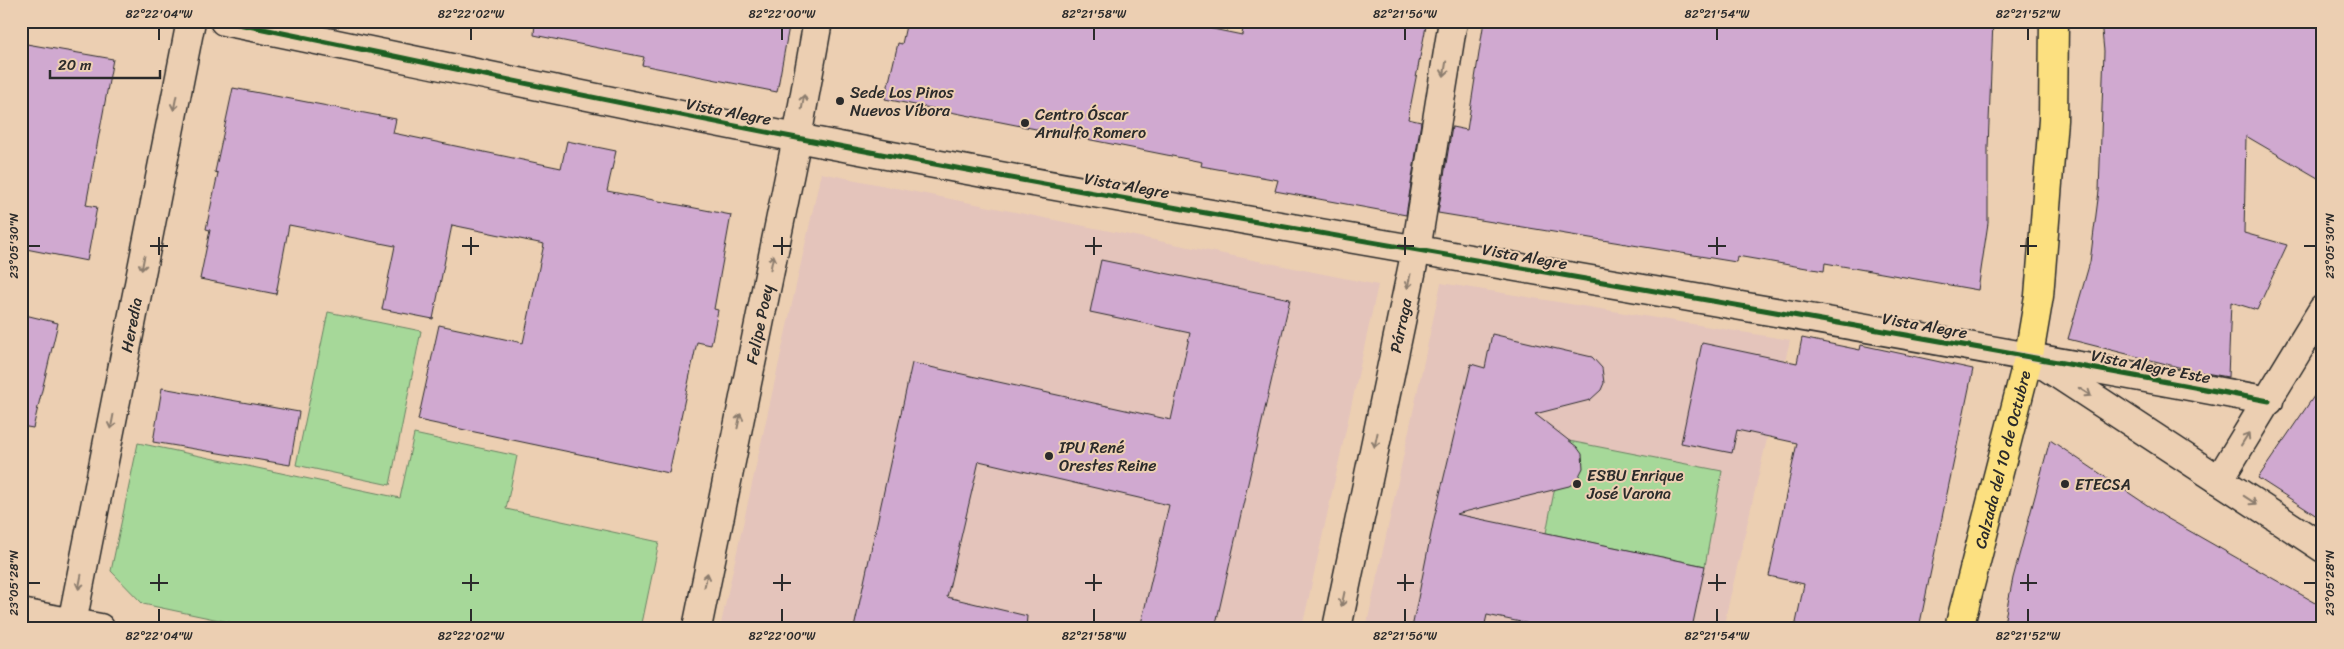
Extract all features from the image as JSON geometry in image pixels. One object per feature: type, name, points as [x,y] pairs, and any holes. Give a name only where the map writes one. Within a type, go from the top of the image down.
[{"type":"main road","name":"Calzada del 10 de Octubre","points":[[1959,628],[2029,356],[2039,296],[2053,120],[2054,21]]},
{"type":"street","name":"Heredia","points":[[72,625],[191,21]]},
{"type":"street","name":"Vista Alegre","points":[[224,21],[797,138],[1416,250],[2029,356]]},
{"type":"street","name":"Felipe Poey","points":[[696,628],[797,138],[818,21]]},
{"type":"street","name":"Párraga","points":[[1337,628],[1416,250],[1453,21]]},
{"type":"street","points":[[2219,480],[2323,309]]},
{"type":"street","points":[[2029,356],[2323,548]]},
{"type":"street","name":"Vista Alegre Este","points":[[2029,356],[2268,401]]},
{"type":"street","points":[[21,612],[72,625],[100,628]]},
{"type":"shaded area","name":"IPU René Orestes Reine","points":[[821,173],[1378,285],[1302,628],[720,628]]},
{"type":"shaded area","name":"ESBU Enrique José Varona","points":[[1441,283],[1790,340],[1723,628],[1366,628]]},
{"type":"green space","points":[[328,312],[421,331],[390,485],[296,465]]},
{"type":"green space","points":[[414,434],[517,456],[506,509],[659,542],[641,628],[257,628],[143,604],[111,571],[138,443],[400,498]]},
{"type":"green space","points":[[1564,440],[1722,471],[1705,566],[1546,533]]},
{"type":"building","points":[[535,21],[790,21],[777,92],[642,65],[644,57],[534,35]]},
{"type":"building","points":[[907,21],[1138,21],[1165,27],[1166,21],[1174,21],[1242,35],[1244,21],[1427,21],[1408,119],[1421,122],[1406,215],[1275,191],[1278,180],[1201,166],[1202,162],[885,99],[898,43],[902,44]]},
{"type":"building","points":[[1484,21],[1993,21],[1988,147],[1988,223],[1978,290],[1825,263],[1824,271],[1737,256],[1736,262],[1438,213],[1452,127],[1467,130]]},
{"type":"building","points":[[2101,21],[2323,21],[2323,181],[2246,136],[2244,233],[2287,245],[2257,310],[2231,302],[2228,377],[2194,371],[2068,339],[2090,262],[2099,191],[2104,51]]},
{"type":"building","points":[[21,43],[113,59],[86,205],[97,207],[87,261],[21,248]]},
{"type":"building","points":[[233,88],[396,119],[393,133],[561,168],[567,141],[616,151],[607,191],[731,215],[714,309],[718,310],[711,345],[697,342],[669,473],[418,420],[439,325],[523,343],[544,244],[452,225],[433,319],[382,309],[395,246],[289,225],[276,294],[200,279],[210,230],[206,229],[218,173],[215,172]]},
{"type":"building","points":[[1101,260],[1290,299],[1215,628],[1140,628],[1169,505],[979,461],[947,597],[1027,616],[1026,628],[854,628],[912,363],[1171,420],[1190,333],[1090,312]]},
{"type":"building","points":[[21,314],[58,323],[33,428],[21,426]]},
{"type":"building","points":[[1492,334],[1592,357],[1602,368],[1604,383],[1601,390],[1590,400],[1535,414],[1577,447],[1582,454],[1583,468],[1576,482],[1569,486],[1456,514],[1705,566],[1692,628],[1549,628],[1487,615],[1484,628],[1412,628],[1434,519],[1471,364],[1485,368]]},
{"type":"building","points":[[1802,338],[1860,350],[1861,345],[1973,369],[1919,628],[1795,628],[1804,584],[1769,576],[1797,443],[1737,430],[1732,453],[1681,443],[1702,343],[1797,363]]},
{"type":"building","points":[[2323,383],[2323,520],[2258,478]]},
{"type":"building","points":[[162,388],[299,412],[290,465],[153,442]]},
{"type":"building","points":[[2050,440],[2165,517],[2323,607],[2323,628],[2003,628],[2013,578]]},
{"type":"cycle path","points":[[224,21],[797,138],[1164,206],[1901,334],[2269,401]]},
{"type":"place","name":"Sede Los Pinos Nuevos Víbora","points":[[840,101]]},
{"type":"place","name":"Centro Óscar Arnulfo Romero","points":[[1025,123]]},
{"type":"place","name":"IPU René Orestes Reine","points":[[1049,456]]},
{"type":"place","name":"ESBU Enrique José Varona","points":[[1577,484]]},
{"type":"place","name":"ETECSA","points":[[2065,484]]}]
